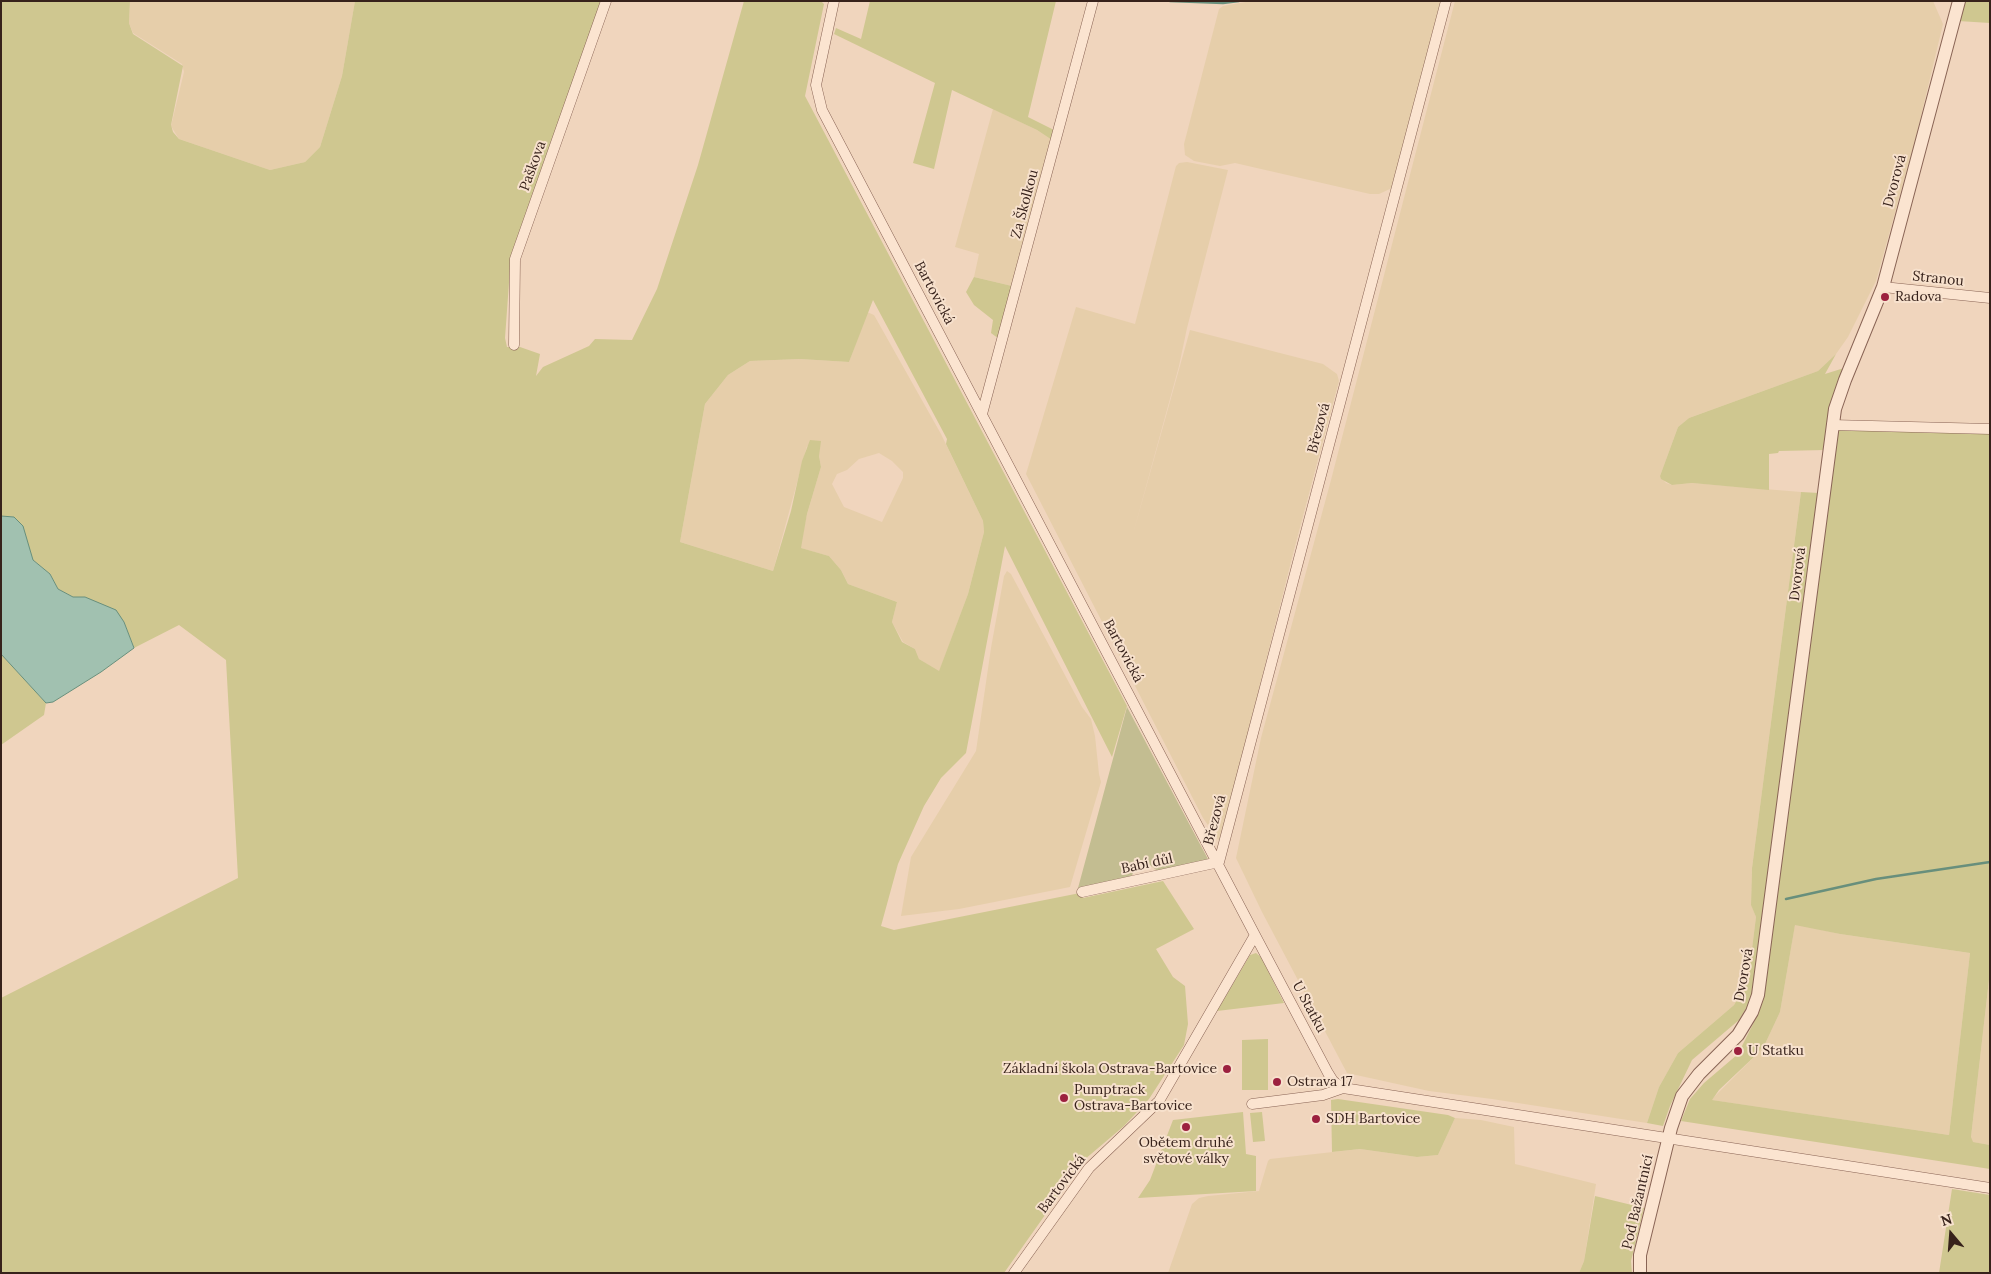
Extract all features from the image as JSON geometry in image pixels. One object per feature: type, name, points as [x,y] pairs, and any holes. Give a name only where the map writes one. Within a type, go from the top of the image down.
[{"type":"street","name":"Paškova","points":[[514,345],[514,259],[606,1]]},
{"type":"street","name":"Za Školkou","points":[[982,414],[1093,1]]},
{"type":"street","name":"Březová","points":[[1218,862],[1446,1]]},
{"type":"street","name":"Dvorová","points":[[1668,1139],[1682,1096],[1700,1074],[1738,1035],[1748,1019],[1758,995],[1832,425],[1840,394],[1883,287],[1959,1]]},
{"type":"street","name":"Bartovická","points":[[831,3],[816,85],[822,110],[1255,935],[1159,1101],[1090,1168],[1014,1273]]},
{"type":"street","name":"Stranou","points":[[1883,287],[1990,298]]},
{"type":"street","points":[[1832,425],[1990,429]]},
{"type":"street","name":"Babí důl","points":[[1082,892],[1218,862]]},
{"type":"street","name":"U Statku","points":[[1255,935],[1328,1073],[1333,1081],[1343,1088]]},
{"type":"street","points":[[1252,1104],[1323,1095],[1343,1088],[1990,1188]]},
{"type":"street","name":"Pod Bažantnicí","points":[[1640,1273],[1640,1255],[1668,1139]]},
{"type":"shaded area","points":[[1,1],[130,1],[129,23],[133,34],[183,66],[171,125],[173,132],[179,139],[270,170],[305,162],[320,147],[342,76],[355,1],[601,1],[511,255],[505,338],[507,347],[520,347],[540,354],[536,376],[543,367],[589,346],[595,339],[632,340],[657,289],[698,165],[744,1],[821,1],[824,4],[805,96],[1127,706],[1112,757],[1005,546],[966,753],[941,778],[924,806],[898,864],[881,926],[894,930],[1080,893],[1083,898],[1163,881],[1194,929],[1156,949],[1173,977],[1185,986],[1188,1024],[1184,1045],[1149,1099],[1124,1126],[1084,1160],[1004,1273],[1,1273],[1,998],[238,878],[226,660],[179,625],[134,648],[124,622],[85,597],[73,597],[58,589],[50,574],[33,560],[14,517],[1,516]],"holes":[[[873,300],[947,439],[946,444],[983,521],[984,532],[968,594],[939,671],[919,659],[915,649],[902,642],[892,622],[897,602],[848,584],[841,570],[829,556],[801,548],[807,514],[821,467],[819,456],[821,441],[810,440],[802,461],[791,511],[773,571],[680,542],[705,404],[728,375],[750,361],[800,359],[849,362]]]},
{"type":"shaded area","points":[[130,1],[355,1],[342,76],[320,147],[305,162],[270,170],[179,139],[171,126],[184,72],[182,64],[133,33],[129,23]]},
{"type":"shaded area","points":[[870,1],[1056,1],[1028,117],[1054,130],[1052,140],[1037,130],[952,90],[934,169],[913,163],[935,83],[834,34],[836,28],[861,39]]},
{"type":"shaded area","points":[[1251,1],[1441,1],[1392,188],[1379,194],[1370,194],[1235,163],[1220,166],[1194,161],[1185,155],[1184,144],[1219,9],[1223,6]]},
{"type":"shaded area","points":[[1455,1],[1933,1],[1943,24],[1915,141],[1876,281],[1848,337],[1836,354],[1818,371],[1689,418],[1678,427],[1660,476],[1666,483],[1672,485],[1692,483],[1801,492],[1752,868],[1751,904],[1756,917],[1748,981],[1734,1005],[1678,1053],[1659,1087],[1647,1123],[1429,1091],[1347,1073],[1262,912],[1236,858],[1261,738],[1331,480]]},
{"type":"shaded area","points":[[1963,1],[1990,1],[1990,23],[1958,21]]},
{"type":"shaded area","points":[[993,109],[1037,130],[1052,140],[1012,286],[974,277],[979,254],[955,247]]},
{"type":"shaded area","points":[[1187,162],[1228,170],[1179,366],[1133,534],[1190,330],[1323,364],[1337,374],[1339,381],[1223,832],[1219,841],[1203,818],[1026,474],[1076,307],[1135,324],[1176,166],[1179,163]]},
{"type":"shaded area","points":[[974,277],[1012,286],[999,339],[991,333],[993,320],[974,305],[966,292]]},
{"type":"shaded area","points":[[867,312],[874,315],[941,434],[983,521],[984,532],[968,594],[939,672],[919,659],[915,649],[903,642],[892,622],[897,602],[848,584],[841,570],[829,556],[800,548],[807,514],[821,467],[819,456],[807,446],[773,571],[680,542],[705,404],[728,375],[750,361],[800,359],[849,362]],"holes":[[[879,453],[892,461],[903,472],[903,478],[882,522],[844,507],[832,484],[837,474],[847,470],[859,459]]]},
{"type":"shaded area","points":[[1836,354],[1825,374],[1844,368],[1825,450],[1779,451],[1778,453],[1769,454],[1769,490],[1692,483],[1672,485],[1661,479],[1660,476],[1678,427],[1689,418],[1818,371]]},
{"type":"shaded area","points":[[1837,429],[1990,432],[1990,971],[1971,1137],[1973,1142],[1990,1145],[1990,1169],[1681,1121],[1690,1099],[1704,1083],[1738,1054],[1758,1014],[1764,994]],"holes":[[[1795,925],[1840,934],[1970,953],[1949,1135],[1712,1100],[1719,1090],[1765,1044],[1780,1012]]]},
{"type":"shaded area","points":[[1801,492],[1819,493],[1756,983],[1751,1000],[1739,1020],[1692,1060],[1670,1106],[1663,1126],[1647,1123],[1659,1087],[1678,1053],[1734,1005],[1748,981],[1756,917],[1751,905],[1752,868]]},
{"type":"shaded area","points":[[1,516],[14,517],[23,526],[33,560],[50,574],[58,589],[73,597],[85,597],[116,610],[124,622],[134,648],[101,672],[53,702],[46,703],[1,654]]},
{"type":"shaded area","points":[[1007,571],[1011,574],[1082,707],[1091,719],[1095,736],[1101,782],[1070,887],[959,909],[901,916],[911,857],[976,751],[991,648],[1004,576]]},
{"type":"shaded area","points":[[1,654],[46,703],[44,715],[1,745]]},
{"type":"shaded area","points":[[1127,707],[1209,861],[1159,872],[1147,863],[1137,866],[1131,877],[1078,888]]},
{"type":"shaded area","points":[[1795,924],[1840,934],[1970,953],[1949,1135],[1711,1100],[1765,1044],[1780,1012]]},
{"type":"shaded area","points":[[1256,953],[1261,957],[1284,1003],[1217,1011],[1250,955]]},
{"type":"shaded area","points":[[1990,971],[1990,1145],[1972,1142],[1971,1137]]},
{"type":"shaded area","points":[[1268,1039],[1268,1090],[1242,1090],[1242,1040]]},
{"type":"shaded area","points":[[1338,1099],[1448,1115],[1455,1118],[1438,1155],[1417,1157],[1360,1149],[1332,1152],[1331,1100]]},
{"type":"shaded area","points":[[1243,1112],[1246,1154],[1256,1156],[1256,1191],[1138,1198],[1150,1180],[1173,1120]]},
{"type":"shaded area","points":[[1262,1112],[1265,1141],[1253,1142],[1250,1113]]},
{"type":"shaded area","points":[[1455,1118],[1481,1120],[1514,1127],[1515,1164],[1596,1184],[1584,1261],[1579,1273],[1168,1273],[1192,1204],[1199,1198],[1208,1196],[1259,1191],[1270,1159],[1360,1149],[1417,1157],[1438,1155]]},
{"type":"shaded area","points":[[1952,1189],[1990,1195],[1990,1273],[1939,1273]]},
{"type":"shaded area","points":[[1595,1196],[1644,1208],[1631,1261],[1632,1273],[1579,1273],[1584,1261]]},
{"type":"waterway","points":[[1170,1],[1223,3],[1239,1]]},
{"type":"waterway","points":[[1786,899],[1876,879],[1990,862]]},
{"type":"place","name":"Radova","points":[[1885,297]]},
{"type":"place","name":"U Statku","points":[[1738,1051]]},
{"type":"place","name":"Základní škola Ostrava-Bartovice","points":[[1227,1069]]},
{"type":"place","name":"Ostrava 17","points":[[1277,1082]]},
{"type":"place","name":"Pumptrack Ostrava-Bartovice","points":[[1064,1098]]},
{"type":"place","name":"SDH Bartovice","points":[[1316,1119]]},
{"type":"place","name":"Obětem druhé světové války","points":[[1186,1127]]}]
